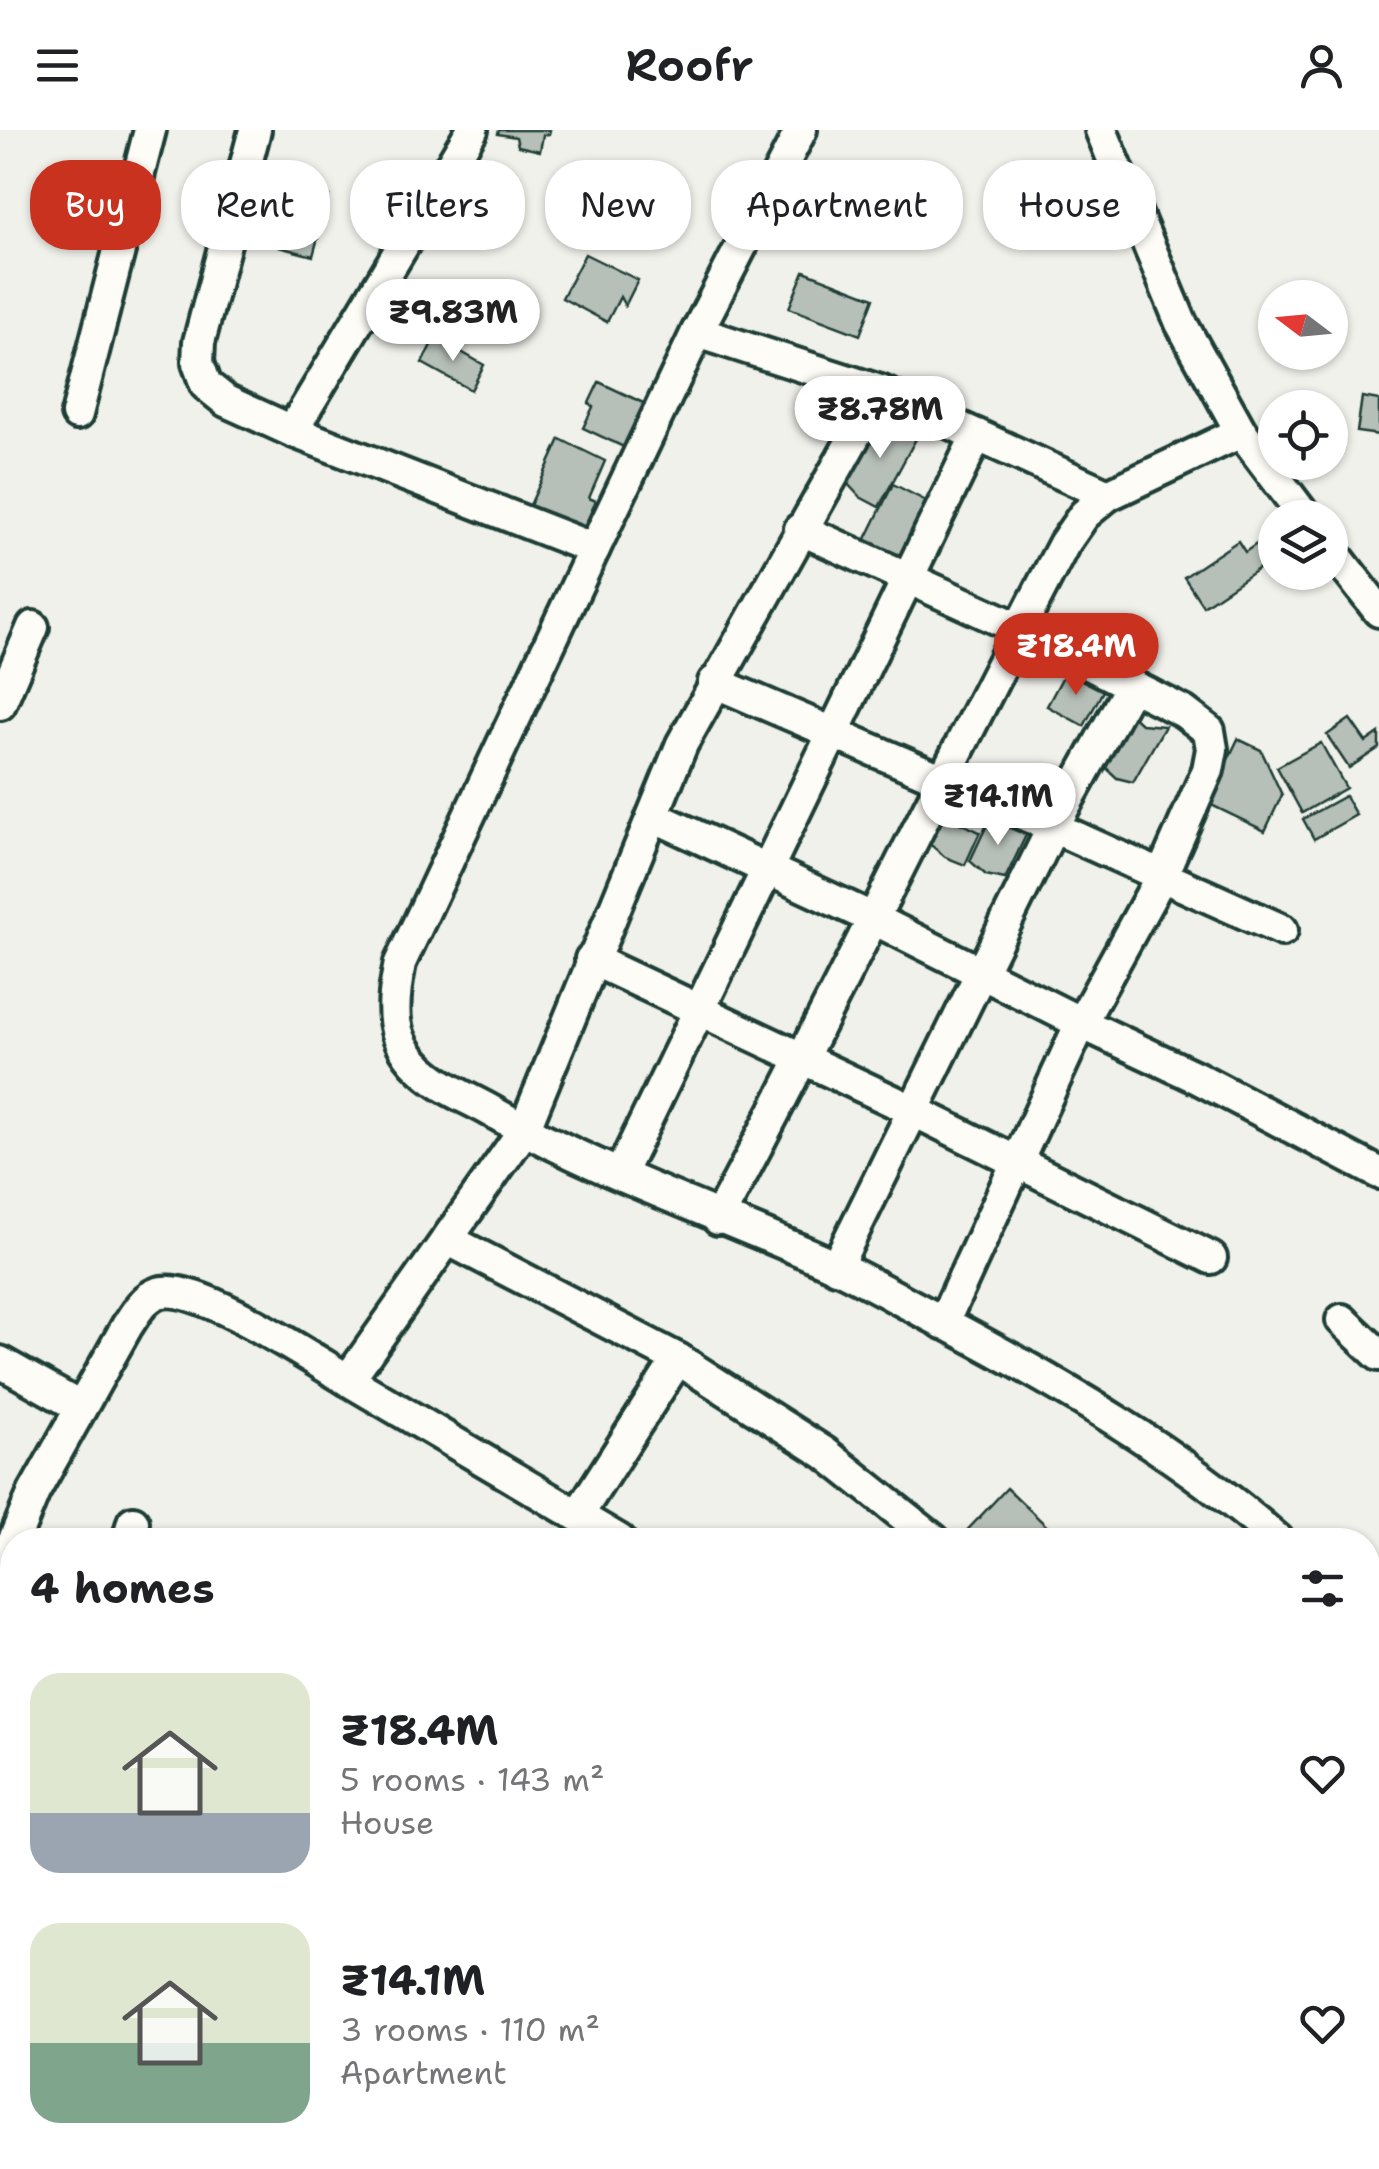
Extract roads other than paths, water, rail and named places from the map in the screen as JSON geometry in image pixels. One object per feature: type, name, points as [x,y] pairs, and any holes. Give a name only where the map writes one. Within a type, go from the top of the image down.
[{"type":"street","points":[[77,414],[150,130]]},
{"type":"street","points":[[255,130],[200,342],[198,363],[206,385],[226,401],[292,431],[594,549]]},
{"type":"street","points":[[292,431],[472,130]]},
{"type":"street","points":[[800,130],[697,332],[400,964],[392,1002],[396,1031],[409,1056],[428,1075],[524,1130],[836,1267],[1024,1365],[1142,1434],[1224,1492],[1264,1528]]},
{"type":"street","points":[[1101,130],[1182,324],[1241,432],[1292,500]]},
{"type":"street","points":[[697,332],[880,391],[1108,495]]},
{"type":"street","points":[[348,1380],[524,1130],[682,744],[880,391]]},
{"type":"street","points":[[718,1218],[804,1061],[872,918],[1064,544],[1084,515],[1108,495],[1241,432]]},
{"type":"street","points":[[620,1174],[976,435]]},
{"type":"street","points":[[800,530],[1020,629],[1200,722],[1209,731],[1212,750],[1208,770],[1161,877],[1081,1024],[943,1322]]},
{"type":"street","points":[[1348,568],[1377,599]]},
{"type":"street","points":[[0,704],[33,626]]},
{"type":"street","points":[[714,682],[1282,930]]},
{"type":"street","points":[[836,1267],[1053,827],[1132,686]]},
{"type":"street","points":[[653,816],[872,918],[1081,1024],[1243,1100],[1379,1173]]},
{"type":"street","points":[[591,959],[912,1110],[1211,1258]]},
{"type":"street","points":[[449,1240],[678,1360],[825,1453],[919,1528]]},
{"type":"street","points":[[16,1528],[80,1407],[136,1314],[144,1301],[160,1291],[182,1292],[220,1306],[599,1528]]},
{"type":"street","points":[[1342,1320],[1379,1355]]},
{"type":"street","points":[[578,1515],[678,1360]]},
{"type":"street","points":[[0,1362],[80,1407]]}]
